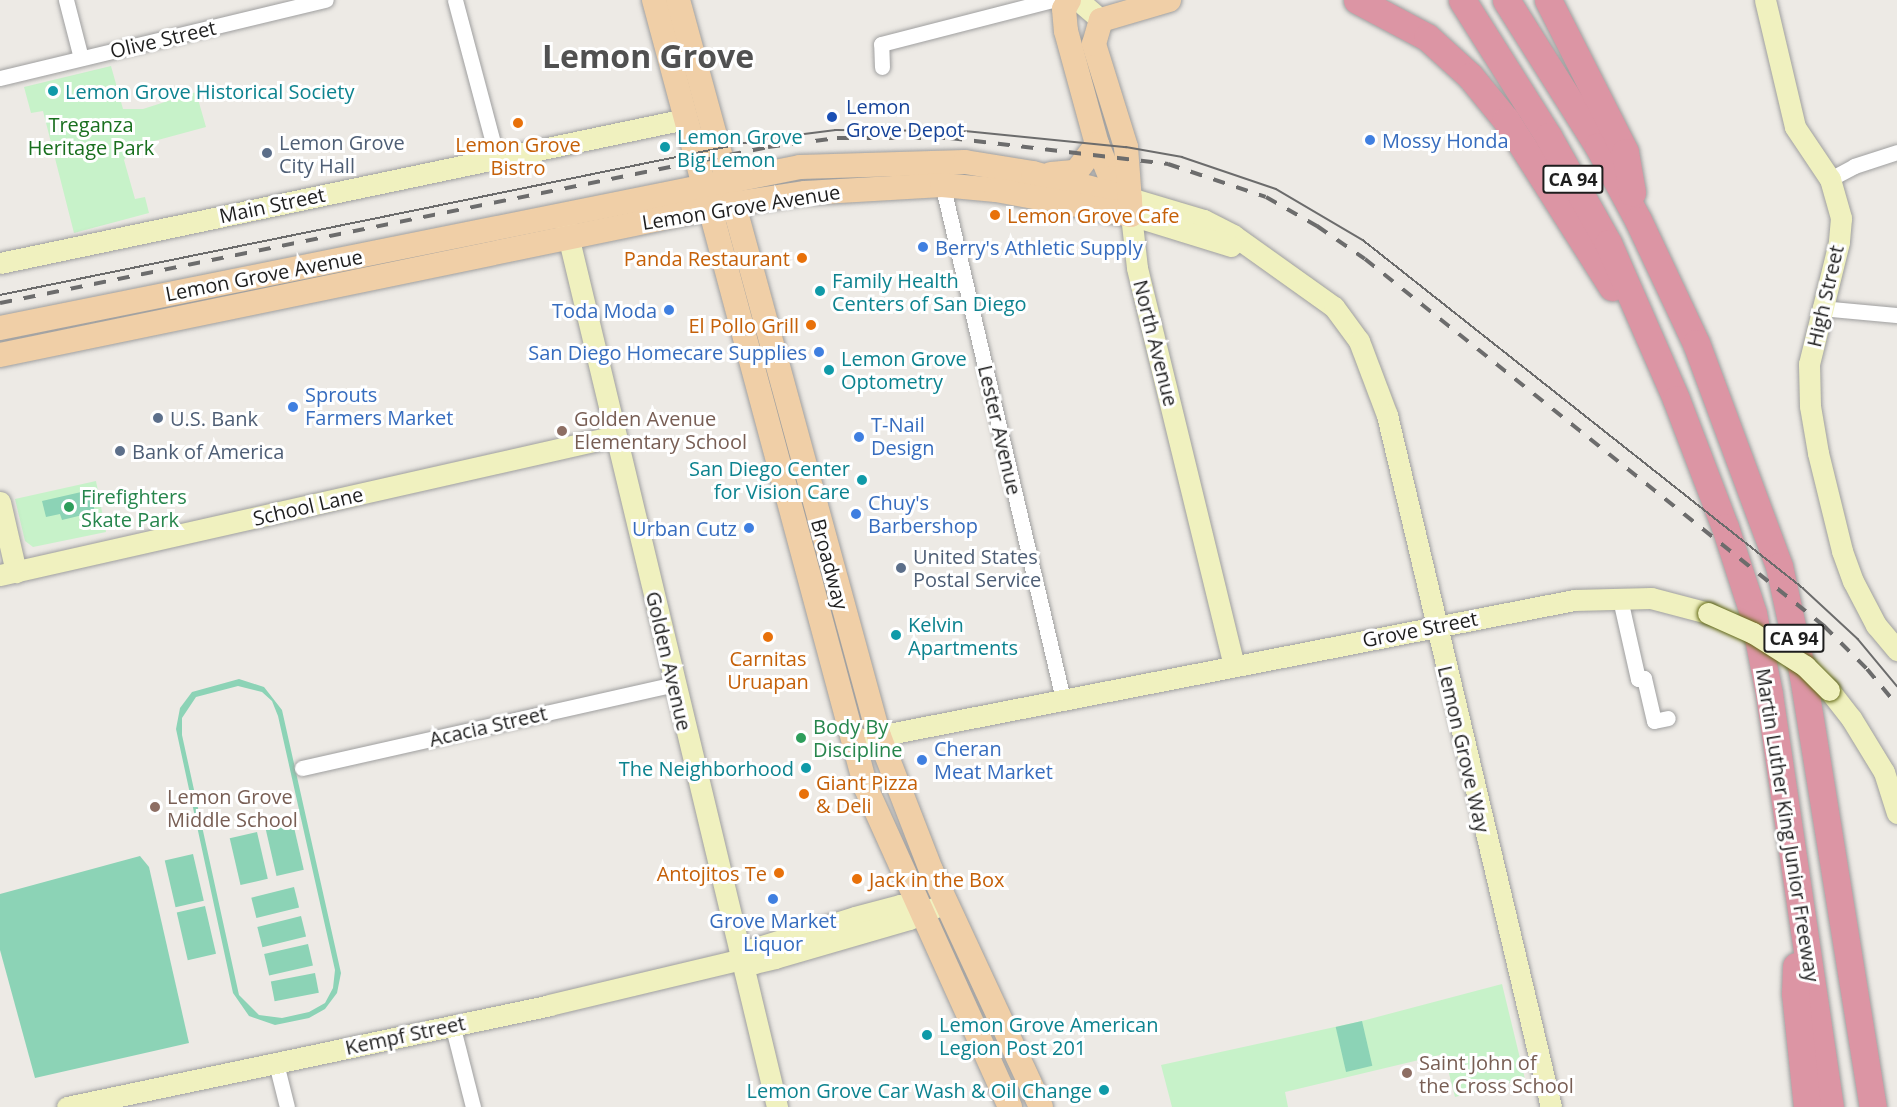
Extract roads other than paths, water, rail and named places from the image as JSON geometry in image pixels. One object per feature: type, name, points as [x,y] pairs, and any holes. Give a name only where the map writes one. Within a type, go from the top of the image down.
[{"type":"highway","points":[[1357,0],[1385,11],[1427,36],[1470,76],[1506,120],[1663,370]]},
{"type":"highway","name":"Martin Luther King Junior Freeway","points":[[1462,0],[1548,136],[1608,243],[1663,370],[1725,527],[1753,613],[1801,899],[1830,1107]]},
{"type":"highway","name":"Martin Luther King Junior Freeway","points":[[1506,0],[1598,146],[1638,220],[1696,343],[1779,566],[1803,676],[1873,1107]]},
{"type":"highway","points":[[1548,0],[1624,153],[1638,220]]},
{"type":"highway","points":[[1801,899],[1795,993],[1807,1107]]},
{"type":"highway","points":[[1869,1079],[1880,1107]]},
{"type":"main road","name":"Broadway","points":[[654,0],[684,119],[718,195],[879,736],[946,903],[1041,1107]]},
{"type":"main road","name":"Broadway","points":[[678,0],[718,195],[851,741],[873,808],[1010,1107]]},
{"type":"main road","name":"North Avenue","points":[[1069,0],[1064,9],[1066,31],[1097,144],[1104,155],[1121,204],[1234,665]]},
{"type":"main road","points":[[1078,0],[1101,20],[1169,0]]},
{"type":"main road","name":"High Street","points":[[1765,0],[1795,127],[1830,179],[1841,218],[1839,242],[1820,308],[1809,364],[1810,406],[1842,551],[1876,625],[1897,650]]},
{"type":"main road","name":"North Avenue","points":[[1101,20],[1094,44],[1126,147],[1121,204]]},
{"type":"main road","name":"Main Street","points":[[0,263],[684,119]]},
{"type":"main road","points":[[1033,173],[1076,172],[1097,144]]},
{"type":"main road","name":"Lemon Grove Avenue","points":[[0,355],[569,237],[718,195],[800,167],[936,160],[1033,173],[1121,204]]},
{"type":"main road","name":"Lemon Grove Avenue","points":[[0,328],[563,214],[718,195],[942,186],[1121,204],[1204,220],[1265,258]]},
{"type":"main road","name":"Golden Avenue","points":[[563,214],[777,1107]]},
{"type":"main road","name":"Lemon Grove Way","points":[[1265,258],[1334,307],[1359,341],[1387,415],[1435,626],[1551,1107]]},
{"type":"main road","name":"School Lane","points":[[8,574],[616,436]]},
{"type":"main road","points":[[0,502],[8,574]]},
{"type":"main road","name":"Grove Street","points":[[851,741],[1574,600],[1651,598],[1708,614],[1762,639],[1805,666],[1829,690],[1890,768],[1897,813]]},
{"type":"main road","name":"High Street","points":[[1865,599],[1897,632]]},
{"type":"main road","name":"Kempf Street","points":[[68,1107],[742,959],[754,963],[813,949],[946,903]]},
{"type":"street","points":[[66,0],[81,58]]},
{"type":"street","name":"Olive Street","points":[[0,78],[326,0]]},
{"type":"street","points":[[455,0],[497,158]]},
{"type":"street","points":[[882,67],[881,44],[1052,0]]},
{"type":"street","points":[[1830,179],[1854,166],[1897,152]]},
{"type":"street","name":"Lester Avenue","points":[[936,160],[1063,699]]},
{"type":"street","points":[[1820,308],[1897,315]]},
{"type":"street","points":[[1620,599],[1638,679],[1644,678],[1654,721],[1668,718]]},
{"type":"street","name":"Acacia Street","points":[[302,768],[674,684]]},
{"type":"street","points":[[452,1023],[473,1107]]},
{"type":"street","points":[[276,1063],[287,1107]]},
{"type":"tram line","points":[[0,295],[765,139],[835,130],[965,131],[1126,147],[1182,157],[1276,189],[1363,240],[1803,588],[1858,639],[1897,686]]},
{"type":"railway","points":[[0,303],[768,147],[837,138],[950,138],[1168,164],[1266,197],[1317,226],[1365,259],[1824,626],[1867,669],[1897,705]]},
{"type":"place","name":"Lemon Grove Historical Society","points":[[53,91]]},
{"type":"place","name":"Lemon Grove Depot","points":[[832,117]]},
{"type":"place","name":"Lemon Grove Bistro","points":[[518,123]]},
{"type":"place","name":"Mossy Honda","points":[[1370,140]]},
{"type":"place","name":"Lemon Grove Big Lemon","points":[[665,147]]},
{"type":"place","name":"Lemon Grove City Hall","points":[[267,153]]},
{"type":"place","name":"Lemon Grove Cafe","points":[[995,215]]},
{"type":"place","name":"Berry's Athletic Supply","points":[[923,247]]},
{"type":"place","name":"Panda Restaurant","points":[[802,258]]},
{"type":"place","name":"Family Health Centers of San Diego","points":[[820,291]]},
{"type":"place","name":"Toda Moda","points":[[669,310]]},
{"type":"place","name":"El Pollo Grill","points":[[811,325]]},
{"type":"place","name":"San Diego Homecare Supplies","points":[[819,352]]},
{"type":"place","name":"Lemon Grove Optometry","points":[[829,370]]},
{"type":"place","name":"Sprouts Farmers Market","points":[[293,407]]},
{"type":"place","name":"U.S. Bank","points":[[158,418]]},
{"type":"place","name":"Golden Avenue Elementary School","points":[[562,431]]},
{"type":"place","name":"T-Nail Design","points":[[859,437]]},
{"type":"place","name":"Bank of America","points":[[120,451]]},
{"type":"place","name":"San Diego Center for Vision Care","points":[[862,480]]},
{"type":"place","name":"Firefighters Skate Park","points":[[69,507]]},
{"type":"place","name":"Chuy's Barbershop","points":[[856,514]]},
{"type":"place","name":"Urban Cutz","points":[[749,528]]},
{"type":"place","name":"United States Postal Service","points":[[901,568]]},
{"type":"place","name":"Kelvin Apartments","points":[[896,635]]},
{"type":"place","name":"Carnitas Uruapan","points":[[768,637]]},
{"type":"place","name":"Body By Discipline","points":[[801,738]]},
{"type":"place","name":"Cheran Meat Market","points":[[922,760]]},
{"type":"place","name":"The Neighborhood","points":[[806,768]]},
{"type":"place","name":"Giant Pizza & Deli","points":[[804,794]]},
{"type":"place","name":"Lemon Grove Middle School","points":[[155,807]]},
{"type":"place","name":"Antojitos Te","points":[[779,873]]},
{"type":"place","name":"Jack in the Box","points":[[857,879]]},
{"type":"place","name":"Grove Market Liquor","points":[[773,899]]},
{"type":"place","name":"Lemon Grove American Legion Post 201","points":[[927,1035]]},
{"type":"place","name":"Saint John of the Cross School","points":[[1407,1073]]},
{"type":"place","name":"Lemon Grove Car Wash & Oil Change","points":[[1104,1090]]},
{"type":"district","name":"Lemon Grove","points":[[648,56]]},
{"type":"park label","name":"Treganza Heritage Park","points":[[91,136]]}]
